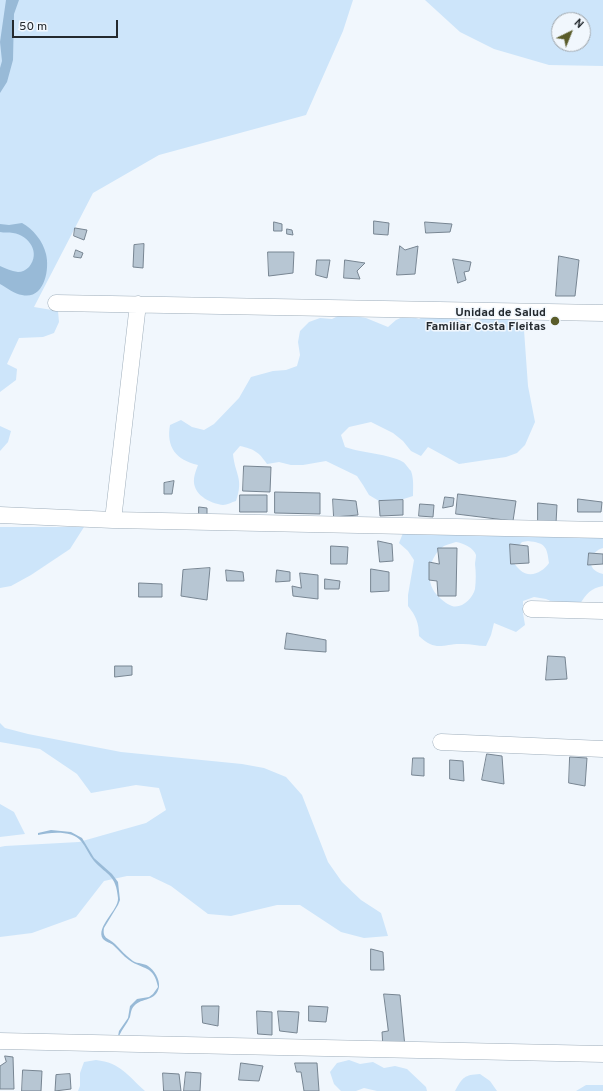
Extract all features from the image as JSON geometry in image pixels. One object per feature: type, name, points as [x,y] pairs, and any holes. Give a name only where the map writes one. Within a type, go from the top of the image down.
[{"type":"street","points":[[56,303],[603,313]]},
{"type":"street","points":[[113,520],[138,304]]},
{"type":"street","points":[[0,515],[113,520],[603,530]]},
{"type":"street","points":[[531,609],[603,611]]},
{"type":"street","points":[[441,742],[603,749]]},
{"type":"street","points":[[0,1041],[603,1054]]},
{"type":"shaded area","points":[[0,0],[353,0],[343,31],[306,115],[159,155],[93,193],[34,307],[58,311],[59,322],[54,333],[43,337],[19,338],[7,364],[17,369],[16,380],[0,392]]},
{"type":"shaded area","points":[[6,0],[19,0],[14,14],[13,60],[7,82],[0,93],[0,68],[2,61],[0,42]]},
{"type":"shaded area","points":[[425,0],[603,0],[603,66],[549,65],[494,49],[460,32]]},
{"type":"shaded area","points":[[22,223],[34,232],[40,240],[45,249],[47,261],[44,282],[36,293],[30,295],[22,295],[11,291],[0,284],[0,266],[19,272],[28,268],[32,262],[34,256],[32,246],[24,237],[19,234],[0,232],[0,224],[9,225]]},
{"type":"shaded area","points":[[439,310],[461,321],[473,323],[494,314],[506,314],[516,320],[524,330],[528,386],[535,422],[525,445],[517,453],[506,457],[459,464],[428,447],[421,456],[411,451],[403,441],[393,433],[371,422],[349,427],[341,435],[345,447],[391,457],[404,463],[412,474],[413,496],[391,503],[379,501],[369,495],[357,476],[326,461],[303,465],[291,465],[279,462],[267,464],[256,452],[249,448],[240,446],[233,454],[239,482],[236,501],[225,505],[219,504],[211,502],[199,494],[195,487],[194,481],[198,465],[184,460],[174,451],[170,440],[170,425],[181,420],[192,427],[204,430],[214,424],[239,398],[251,377],[273,371],[286,370],[297,366],[300,355],[298,342],[300,331],[309,322],[320,318],[332,319],[342,314],[366,318],[388,327],[396,320],[407,315],[419,319],[428,313]]},
{"type":"shaded area","points":[[0,426],[11,431],[8,442],[0,451]]},
{"type":"shaded area","points":[[0,527],[84,527],[70,549],[31,575],[11,586],[0,588]]},
{"type":"shaded area","points":[[603,529],[603,548],[598,550],[592,556],[591,565],[597,572],[603,574],[603,586],[595,588],[589,592],[580,604],[557,604],[546,599],[534,597],[523,601],[525,625],[516,632],[494,623],[486,646],[456,644],[436,646],[425,641],[419,636],[416,620],[408,606],[408,595],[414,560],[408,551],[399,543],[403,533]],"holes":[[[528,541],[542,544],[546,549],[549,563],[540,572],[532,574],[524,573],[514,562],[514,551],[522,542]],[[456,542],[468,546],[475,552],[476,555],[475,589],[472,596],[460,606],[452,606],[442,600],[437,595],[430,583],[430,569],[435,556],[444,546]]]},
{"type":"shaded area","points":[[0,723],[5,728],[28,734],[121,752],[242,764],[264,768],[286,777],[302,795],[328,862],[342,882],[361,900],[381,913],[388,936],[364,938],[341,932],[300,905],[277,905],[231,916],[208,914],[171,886],[150,876],[127,876],[104,881],[76,917],[32,933],[0,937],[0,847],[79,842],[146,823],[166,810],[159,788],[136,785],[91,793],[77,774],[40,749],[0,742]]},
{"type":"shaded area","points":[[0,804],[14,812],[25,834],[0,837]]},
{"type":"shaded area","points":[[51,830],[71,832],[82,838],[94,858],[112,874],[118,882],[120,900],[104,928],[104,934],[106,938],[115,944],[133,961],[146,965],[150,968],[159,981],[159,987],[155,995],[137,1003],[133,1007],[129,1020],[119,1036],[119,1031],[128,1018],[130,1006],[137,999],[149,997],[153,994],[158,987],[156,980],[151,971],[129,960],[113,945],[103,939],[101,934],[102,929],[115,908],[118,898],[113,880],[94,861],[83,843],[77,837],[67,833],[49,833],[38,835],[38,833]]},
{"type":"shaded area","points":[[96,1060],[118,1067],[145,1091],[78,1091],[80,1086],[80,1073],[84,1062]]},
{"type":"shaded area","points":[[349,1060],[360,1064],[373,1062],[384,1068],[395,1066],[407,1069],[426,1087],[427,1091],[377,1091],[364,1088],[356,1091],[341,1091],[334,1084],[330,1072],[337,1063]]},
{"type":"shaded area","points":[[480,1074],[490,1081],[497,1091],[455,1091],[464,1078],[470,1075]]},
{"type":"shaded area","points":[[586,1085],[603,1085],[603,1091],[576,1091]]},
{"type":"building","points":[[374,221],[389,223],[388,235],[374,234]]},
{"type":"building","points":[[274,222],[282,224],[282,231],[274,231]]},
{"type":"building","points":[[425,222],[452,224],[450,232],[426,233]]},
{"type":"building","points":[[75,228],[87,230],[84,240],[74,236]]},
{"type":"building","points":[[287,229],[292,230],[293,235],[287,234]]},
{"type":"building","points":[[144,244],[143,268],[133,267],[134,245]]},
{"type":"building","points":[[400,246],[405,250],[418,246],[415,274],[397,275]]},
{"type":"building","points":[[76,250],[83,253],[81,258],[74,257]]},
{"type":"building","points":[[268,252],[294,252],[293,273],[269,276]]},
{"type":"building","points":[[559,256],[579,260],[575,296],[556,296]]},
{"type":"building","points":[[453,259],[471,262],[469,271],[464,272],[466,280],[458,283]]},
{"type":"building","points":[[317,260],[330,260],[327,278],[316,275]]},
{"type":"building","points":[[345,260],[365,263],[357,271],[360,279],[344,278]]},
{"type":"building","points":[[244,466],[271,467],[270,492],[243,491]]},
{"type":"building","points":[[174,481],[172,494],[164,494],[164,483]]},
{"type":"building","points":[[275,492],[320,493],[320,514],[275,513]]},
{"type":"building","points":[[458,494],[516,501],[513,521],[456,514]]},
{"type":"building","points":[[240,495],[267,495],[267,512],[240,512]]},
{"type":"building","points":[[445,497],[454,498],[453,506],[443,508]]},
{"type":"building","points":[[333,499],[356,501],[358,515],[334,517]]},
{"type":"building","points":[[578,499],[602,502],[601,512],[578,512]]},
{"type":"building","points":[[403,500],[403,515],[380,516],[379,501]]},
{"type":"building","points":[[538,503],[557,505],[556,523],[538,522]]},
{"type":"building","points":[[420,504],[434,505],[433,517],[419,516]]},
{"type":"building","points":[[199,507],[207,508],[207,515],[199,516]]},
{"type":"building","points":[[378,541],[392,544],[393,561],[380,562]]},
{"type":"building","points":[[510,544],[528,546],[529,563],[511,564]]},
{"type":"building","points":[[331,546],[348,547],[347,564],[331,564]]},
{"type":"building","points":[[438,548],[457,548],[456,596],[438,596],[437,581],[429,580],[429,562],[439,564]]},
{"type":"building","points":[[589,553],[603,554],[603,564],[588,565]]},
{"type":"building","points":[[210,568],[207,600],[181,596],[183,570]]},
{"type":"building","points":[[371,569],[389,572],[389,591],[371,592]]},
{"type":"building","points":[[226,570],[243,572],[244,581],[227,581]]},
{"type":"building","points":[[277,570],[290,572],[290,581],[276,582]]},
{"type":"building","points":[[300,573],[318,575],[318,599],[293,596],[292,586],[301,588]]},
{"type":"building","points":[[325,579],[340,581],[339,589],[325,589]]},
{"type":"building","points":[[139,583],[162,584],[162,597],[139,597]]},
{"type":"building","points":[[287,633],[326,640],[326,652],[285,649]]},
{"type":"building","points":[[548,656],[565,657],[567,679],[546,680]]},
{"type":"building","points":[[115,666],[132,666],[132,675],[115,677]]},
{"type":"building","points":[[487,754],[502,756],[504,784],[482,780]]},
{"type":"building","points":[[570,757],[587,758],[585,786],[569,783]]},
{"type":"building","points":[[413,758],[424,758],[424,776],[412,775]]},
{"type":"building","points":[[450,760],[463,761],[464,781],[450,779]]},
{"type":"building","points":[[371,949],[383,952],[384,970],[371,970]]},
{"type":"building","points":[[384,994],[400,995],[405,1047],[383,1048],[382,1032],[388,1031]]},
{"type":"building","points":[[202,1006],[219,1006],[218,1026],[203,1023]]},
{"type":"building","points":[[309,1006],[328,1007],[326,1022],[309,1021]]},
{"type":"building","points":[[257,1011],[272,1012],[272,1035],[258,1034]]},
{"type":"building","points":[[278,1011],[299,1012],[297,1033],[280,1031]]},
{"type":"building","points":[[5,1056],[13,1057],[14,1089],[0,1089],[0,1066],[6,1062]]},
{"type":"building","points":[[241,1063],[263,1066],[259,1081],[239,1080]]},
{"type":"building","points":[[295,1063],[317,1063],[319,1091],[304,1091],[301,1072],[297,1072]]},
{"type":"building","points":[[23,1070],[42,1071],[41,1091],[22,1091]]},
{"type":"building","points":[[186,1072],[201,1073],[200,1091],[184,1091]]},
{"type":"building","points":[[163,1073],[179,1074],[181,1091],[164,1091]]},
{"type":"building","points":[[70,1074],[71,1089],[55,1091],[56,1075]]},
{"type":"place","name":"Unidad de Salud Familiar Costa Fleitas","points":[[555,321]]}]
